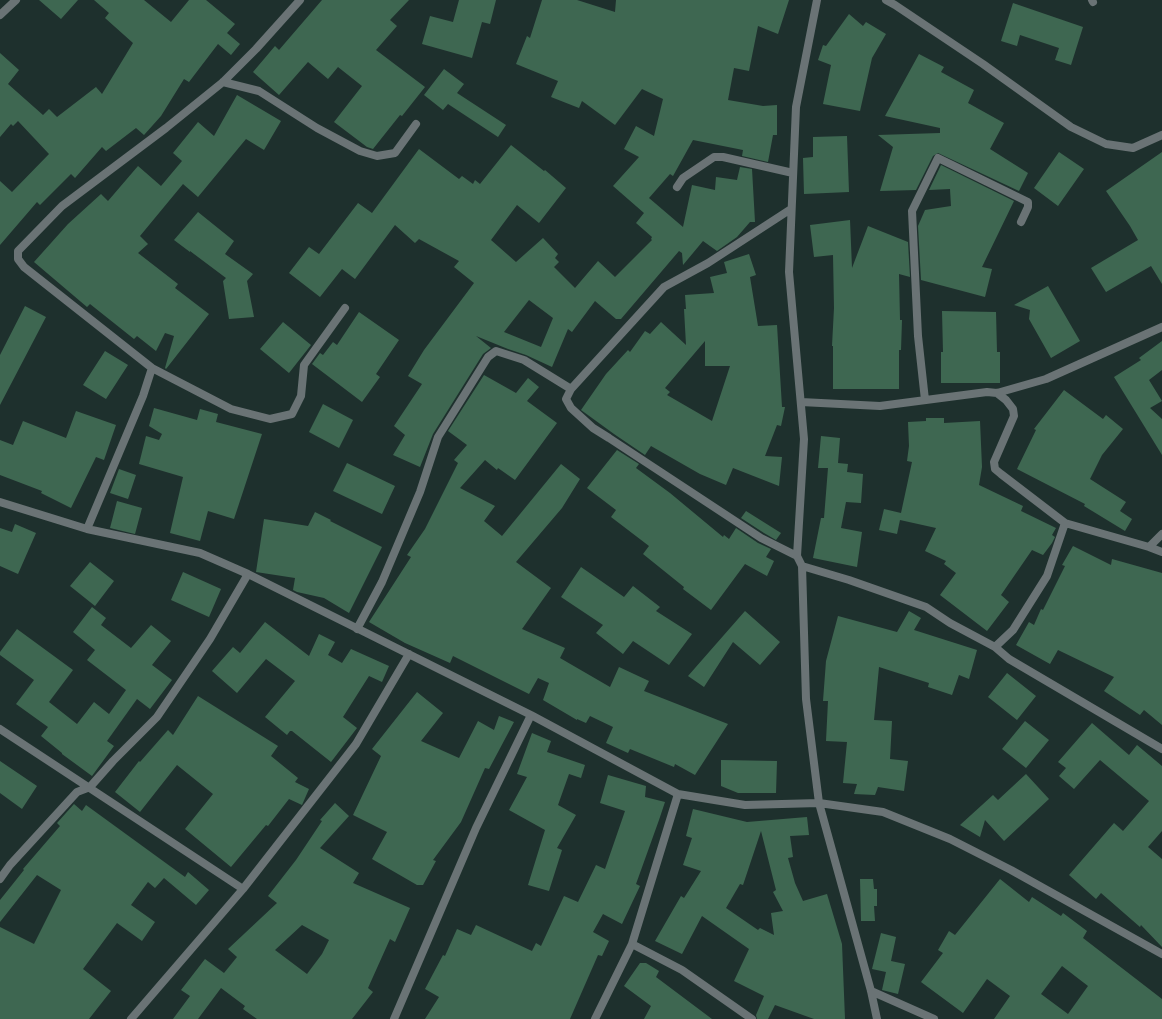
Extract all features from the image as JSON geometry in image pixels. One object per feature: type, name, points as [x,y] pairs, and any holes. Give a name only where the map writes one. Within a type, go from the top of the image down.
[{"type":"street","points":[[0,15],[16,0]]},
{"type":"street","points":[[300,0],[256,49],[223,82],[166,128],[62,206],[18,251],[18,259],[24,267],[152,368],[231,408],[270,419],[292,414],[301,396],[304,365],[345,308]]},
{"type":"street","points":[[817,0],[796,107],[788,272],[804,439],[797,556],[802,566],[806,700],[819,803],[871,991],[877,1019]]},
{"type":"street","points":[[886,0],[983,64],[1071,127],[1106,144],[1133,148],[1162,135]]},
{"type":"street","points":[[223,82],[259,91],[317,128],[360,151],[377,156],[395,153],[416,124]]},
{"type":"street","points":[[677,187],[684,178],[714,157],[723,157],[792,173]]},
{"type":"street","points":[[925,400],[918,336],[912,212],[938,158],[1028,202],[1028,207],[1021,222]]},
{"type":"street","points":[[791,209],[708,263],[664,287],[571,389],[566,399],[572,408],[593,428],[761,538],[797,556]]},
{"type":"street","points":[[801,402],[880,406],[987,392],[997,393],[1046,379],[1162,326]]},
{"type":"street","points":[[357,628],[388,568],[420,492],[438,437],[488,357],[496,351],[524,360],[571,389]]},
{"type":"street","points":[[87,529],[144,396],[152,368]]},
{"type":"street","points":[[997,393],[1014,409],[1014,416],[994,462],[995,469],[1000,474],[1065,523],[1162,552]]},
{"type":"street","points":[[0,502],[87,529],[200,553],[248,574],[531,715],[678,794],[745,806],[819,803],[883,812],[950,839],[1011,870],[1162,954]]},
{"type":"street","points":[[995,647],[1013,630],[1047,576],[1065,523]]},
{"type":"street","points":[[1149,547],[1162,534]]},
{"type":"street","points":[[802,566],[850,580],[926,607],[950,623],[995,647],[1009,660],[1162,749]]},
{"type":"street","points":[[0,879],[10,865],[77,792],[90,787],[112,761],[157,716],[210,639],[248,574]]},
{"type":"street","points":[[131,1019],[243,889],[356,744],[408,654]]},
{"type":"street","points":[[394,1019],[476,828],[531,715]]},
{"type":"street","points":[[0,729],[243,889]]},
{"type":"street","points":[[596,1019],[632,944],[678,794]]},
{"type":"street","points":[[632,944],[682,970],[752,1019]]},
{"type":"street","points":[[871,991],[934,1019]]},
{"type":"building","points":[[39,0],[78,0],[61,19]]},
{"type":"building","points":[[94,0],[144,0],[171,22],[189,0],[206,0],[235,24],[227,33],[240,44],[231,55],[218,44],[189,82],[184,79],[161,116],[144,135],[136,128],[106,151],[102,147],[75,178],[71,174],[40,205],[37,202],[0,245],[0,181],[12,192],[49,154],[18,121],[13,126],[11,124],[0,137],[0,53],[19,70],[8,84],[43,115],[49,109],[57,117],[96,87],[102,94],[133,43],[105,18],[109,13]]},
{"type":"building","points":[[322,0],[409,0],[390,20],[397,26],[376,50],[425,87],[373,149],[367,147],[334,122],[362,86],[338,67],[328,79],[308,62],[279,95],[253,72],[275,46],[279,50]]},
{"type":"building","points":[[459,0],[496,0],[490,24],[482,22],[472,58],[422,44],[430,16],[453,22]]},
{"type":"building","points":[[542,0],[577,0],[615,12],[616,0],[789,0],[778,34],[758,26],[749,71],[734,68],[728,100],[763,106],[777,105],[777,135],[773,135],[768,162],[742,156],[743,150],[693,140],[673,176],[670,174],[649,198],[683,227],[692,185],[715,190],[716,177],[737,180],[740,167],[752,169],[755,222],[750,222],[737,237],[717,251],[703,241],[683,265],[682,253],[679,251],[621,319],[616,319],[595,301],[572,332],[568,329],[552,367],[526,355],[476,336],[491,348],[483,354],[433,434],[420,467],[393,455],[405,435],[394,426],[422,384],[408,376],[424,350],[474,283],[454,267],[459,261],[419,239],[415,243],[395,225],[355,279],[342,269],[320,297],[289,273],[309,247],[319,254],[358,203],[372,213],[419,149],[459,179],[462,176],[473,184],[475,180],[480,184],[511,145],[544,171],[545,170],[566,188],[539,223],[517,205],[491,240],[516,262],[543,238],[558,254],[555,258],[559,262],[554,267],[575,288],[598,261],[615,277],[652,240],[652,237],[636,223],[644,213],[613,186],[639,157],[624,149],[636,126],[654,136],[663,99],[642,89],[615,125],[582,101],[579,108],[551,97],[558,81],[516,64],[527,36],[530,38]],"holes":[[[529,300],[553,318],[541,347],[504,332]]]},
{"type":"building","points":[[1013,3],[1083,27],[1071,65],[1055,60],[1059,48],[1020,35],[1017,46],[1001,41]]},
{"type":"building","points":[[849,14],[863,26],[866,22],[886,34],[872,58],[860,111],[823,104],[831,65],[818,60],[823,45],[826,46]]},
{"type":"building","points":[[919,54],[944,67],[941,72],[974,90],[968,103],[1004,123],[990,149],[1028,173],[1019,191],[938,153],[933,156],[916,190],[880,191],[893,147],[878,135],[940,133],[940,128],[885,116]]},
{"type":"building","points":[[444,69],[464,84],[457,93],[506,125],[498,137],[448,104],[443,110],[424,95]]},
{"type":"building","points":[[237,95],[281,121],[264,150],[246,139],[198,197],[183,184],[140,236],[148,244],[138,253],[178,284],[175,288],[209,314],[166,369],[165,368],[174,336],[165,333],[156,351],[137,336],[134,339],[90,304],[87,307],[34,262],[68,224],[101,194],[108,201],[138,166],[161,186],[182,161],[173,153],[198,122],[214,136]]},
{"type":"building","points":[[847,136],[849,192],[804,194],[803,158],[813,157],[813,137]]},
{"type":"building","points":[[1059,152],[1084,169],[1058,206],[1034,188]]},
{"type":"building","points":[[1162,152],[1162,284],[1151,266],[1106,292],[1091,268],[1138,240],[1106,191]]},
{"type":"building","points":[[941,165],[1014,201],[982,267],[992,269],[985,297],[921,280],[918,226],[925,210],[951,206],[950,189],[929,190]]},
{"type":"building","points":[[198,212],[234,241],[225,254],[253,274],[247,281],[254,317],[229,319],[223,281],[226,278],[174,240]]},
{"type":"building","points":[[850,220],[852,268],[868,226],[908,242],[910,277],[899,274],[900,320],[902,320],[901,350],[899,350],[899,389],[833,389],[833,255],[814,257],[810,225]]},
{"type":"building","points":[[749,254],[756,275],[750,277],[758,326],[777,325],[782,407],[785,407],[781,426],[777,425],[765,456],[782,457],[779,486],[733,468],[726,485],[700,474],[651,446],[645,455],[581,410],[606,374],[628,350],[630,352],[645,331],[650,334],[661,322],[686,345],[684,309],[686,309],[685,295],[714,293],[710,277],[727,273],[724,262]],"holes":[[[705,341],[705,366],[730,366],[712,421],[667,395],[670,392],[665,388]]]},
{"type":"building","points":[[1048,286],[1080,341],[1051,358],[1029,319],[1030,310],[1014,305]]},
{"type":"building","points":[[25,306],[46,317],[0,405],[0,355]]},
{"type":"building","points":[[942,311],[996,312],[997,352],[1000,352],[1000,383],[941,383],[941,352],[943,352]]},
{"type":"building","points":[[359,312],[399,340],[376,374],[380,377],[362,402],[312,364],[320,353],[323,355],[333,342],[337,345]]},
{"type":"building","points":[[283,322],[311,345],[289,373],[260,349]]},
{"type":"building","points":[[1162,341],[1162,370],[1149,380],[1162,401],[1150,408],[1162,419],[1162,455],[1114,377],[1141,360],[1139,358]]},
{"type":"building","points":[[105,351],[128,365],[106,399],[83,385]]},
{"type":"building","points":[[484,375],[516,393],[528,378],[539,387],[527,401],[557,423],[515,480],[498,468],[497,470],[485,460],[460,488],[495,506],[484,521],[502,536],[561,464],[580,479],[562,508],[516,562],[551,588],[522,629],[565,648],[560,658],[610,687],[619,667],[649,681],[644,691],[728,724],[695,775],[675,764],[674,767],[630,749],[628,753],[606,743],[613,727],[590,716],[586,723],[577,720],[543,700],[549,683],[538,678],[529,694],[453,656],[450,663],[405,643],[369,622],[411,557],[407,555],[425,529],[458,463],[454,460],[467,445],[448,431]]},
{"type":"building","points":[[1064,390],[1103,419],[1106,415],[1123,429],[1102,455],[1090,479],[1126,502],[1120,511],[1132,519],[1125,531],[1084,506],[1085,504],[1017,469],[1036,430],[1034,429]]},
{"type":"building","points":[[323,404],[353,420],[339,448],[309,432]]},
{"type":"building","points":[[154,408],[197,420],[200,409],[218,414],[216,422],[262,434],[234,519],[208,511],[200,541],[170,533],[183,477],[139,464],[146,436],[159,440],[162,434],[149,426]]},
{"type":"building","points":[[76,411],[116,425],[104,460],[96,457],[71,508],[41,493],[42,491],[0,475],[0,440],[13,445],[23,421],[66,438]]},
{"type":"building","points":[[926,418],[944,418],[944,423],[980,421],[982,467],[979,485],[1023,506],[1021,511],[1056,528],[1052,535],[1055,537],[1043,555],[1032,550],[1001,595],[1009,602],[987,631],[940,595],[956,573],[944,564],[946,561],[925,551],[936,528],[900,520],[897,534],[879,530],[884,509],[901,513],[912,462],[907,461],[909,446],[908,422],[926,421]]},
{"type":"building","points":[[821,436],[840,438],[838,463],[848,464],[847,472],[863,474],[861,503],[846,502],[841,528],[862,532],[857,567],[813,558],[821,518],[824,518],[828,468],[818,468]]},
{"type":"building","points":[[617,450],[639,464],[636,468],[670,493],[723,537],[724,535],[729,539],[736,528],[758,543],[771,549],[766,557],[774,561],[767,576],[745,564],[711,610],[683,589],[684,587],[643,554],[649,546],[611,517],[616,510],[587,488]]},
{"type":"building","points":[[347,463],[395,486],[382,514],[333,491]]},
{"type":"building","points":[[119,469],[136,475],[128,499],[110,493]]},
{"type":"building","points":[[117,501],[142,508],[135,534],[110,528]]},
{"type":"building","points":[[746,511],[781,533],[776,540],[741,518]]},
{"type":"building","points":[[315,512],[382,547],[349,613],[324,598],[293,590],[295,578],[256,572],[264,519],[308,526]]},
{"type":"building","points":[[15,524],[36,533],[18,574],[0,566],[0,528],[12,532]]},
{"type":"building","points":[[1073,546],[1111,565],[1112,559],[1162,573],[1162,725],[1144,710],[1140,715],[1104,691],[1114,677],[1058,650],[1050,664],[1016,645],[1029,622],[1034,625],[1041,609],[1043,610],[1065,566],[1062,565]]},
{"type":"building","points":[[90,562],[114,581],[95,606],[70,586]]},
{"type":"building","points":[[581,567],[624,597],[633,586],[660,607],[656,611],[692,634],[669,665],[633,641],[623,654],[596,633],[603,625],[561,597]]},
{"type":"building","points":[[183,572],[221,589],[209,617],[171,600]]},
{"type":"building","points":[[92,607],[106,618],[101,625],[131,648],[151,625],[171,641],[152,665],[172,680],[150,709],[137,699],[107,741],[114,746],[92,776],[62,754],[41,736],[48,727],[16,704],[34,680],[0,655],[0,652],[17,629],[73,670],[49,702],[77,724],[94,702],[109,714],[126,690],[87,660],[95,650],[73,632]]},
{"type":"building","points":[[745,611],[780,642],[760,665],[733,642],[704,687],[688,676]]},
{"type":"building","points":[[909,611],[921,618],[914,630],[977,650],[969,679],[959,675],[952,695],[928,687],[929,683],[879,667],[874,720],[892,721],[890,759],[908,761],[904,791],[878,787],[875,795],[854,794],[857,784],[843,783],[847,742],[826,741],[828,701],[823,701],[826,661],[838,616],[897,632]]},
{"type":"building","points":[[265,622],[309,656],[319,634],[335,642],[328,655],[342,663],[351,649],[389,666],[382,682],[369,676],[343,717],[357,728],[331,762],[292,731],[290,731],[287,735],[265,717],[295,681],[266,659],[237,693],[212,671],[233,647],[240,653]]},
{"type":"building","points":[[1007,673],[1036,696],[1017,720],[988,697]]},
{"type":"building","points":[[417,692],[443,713],[421,741],[459,758],[478,721],[494,730],[499,716],[514,722],[489,769],[485,768],[461,822],[433,860],[436,861],[423,885],[417,885],[372,859],[387,832],[353,815],[381,756],[372,749]]},
{"type":"building","points":[[198,696],[278,746],[271,756],[298,778],[295,782],[309,789],[302,805],[289,799],[268,826],[266,825],[231,867],[185,829],[213,794],[177,765],[140,812],[115,792],[139,761],[140,762],[168,730],[173,735]]},
{"type":"building","points":[[1025,721],[1049,740],[1026,768],[1002,749]]},
{"type":"building","points":[[1092,723],[1129,755],[1137,745],[1162,766],[1162,831],[1148,847],[1162,859],[1162,947],[1141,925],[1140,927],[1101,893],[1096,899],[1069,875],[1114,823],[1123,831],[1149,801],[1100,760],[1074,789],[1059,776],[1066,768],[1058,762]]},
{"type":"building","points":[[532,733],[551,741],[547,752],[585,765],[581,778],[569,774],[558,805],[576,815],[557,848],[562,850],[549,891],[528,885],[545,830],[509,810],[527,777],[517,774]]},
{"type":"building","points":[[721,760],[777,761],[776,793],[738,793],[721,786]]},
{"type":"building","points":[[0,761],[37,786],[22,809],[0,793]]},
{"type":"building","points":[[1026,774],[1049,799],[1004,841],[985,820],[980,837],[960,825],[993,795],[998,800]]},
{"type":"building","points":[[608,775],[646,786],[645,797],[665,802],[636,884],[640,886],[622,924],[603,914],[593,932],[609,941],[602,956],[598,955],[570,1019],[425,1019],[439,997],[425,989],[443,955],[445,956],[457,929],[471,935],[476,925],[532,951],[536,943],[541,946],[564,896],[578,902],[596,865],[605,869],[625,811],[600,803]]},
{"type":"building","points":[[335,803],[349,816],[320,848],[359,873],[353,883],[410,908],[395,942],[390,939],[368,988],[373,992],[352,1019],[257,1019],[243,1009],[245,1006],[221,988],[198,1019],[173,1019],[190,996],[181,990],[205,959],[224,973],[237,957],[228,949],[277,903],[268,896],[296,860],[322,821],[320,820]],"holes":[[[302,925],[329,940],[322,954],[307,974],[275,950]]]},
{"type":"building","points":[[74,804],[82,811],[86,805],[185,877],[188,872],[209,890],[196,905],[164,878],[155,888],[148,882],[131,905],[155,922],[142,941],[117,923],[83,969],[111,991],[89,1019],[0,1019],[0,927],[34,944],[61,890],[37,875],[0,922],[0,900],[24,870],[23,869],[60,826],[57,823]]},
{"type":"building","points":[[693,809],[747,822],[807,817],[809,835],[790,836],[793,857],[788,858],[795,883],[803,901],[827,894],[842,944],[845,1019],[814,1019],[775,1005],[768,1019],[757,1019],[756,1015],[764,996],[734,981],[749,949],[702,916],[682,954],[655,941],[681,896],[684,898],[701,871],[683,865],[692,838],[686,836]],"holes":[[[761,831],[776,890],[773,892],[783,911],[771,913],[774,935],[760,928],[758,930],[726,908],[740,884],[743,885]]]},
{"type":"building","points":[[860,879],[873,879],[874,889],[877,889],[877,906],[874,906],[875,921],[861,921]]},
{"type":"building","points":[[1000,879],[1029,902],[1032,897],[1061,916],[1063,913],[1087,931],[1083,938],[1162,999],[1162,1019],[994,1019],[1010,996],[987,979],[963,1013],[921,982],[943,953],[938,950],[949,931],[955,935]],"holes":[[[1062,966],[1088,986],[1068,1014],[1041,994]]]},
{"type":"building","points":[[881,933],[896,937],[891,961],[905,964],[898,994],[882,990],[886,972],[872,969]]},
{"type":"building","points":[[640,963],[646,963],[659,971],[656,977],[712,1019],[644,1019],[651,1006],[624,986]]}]
